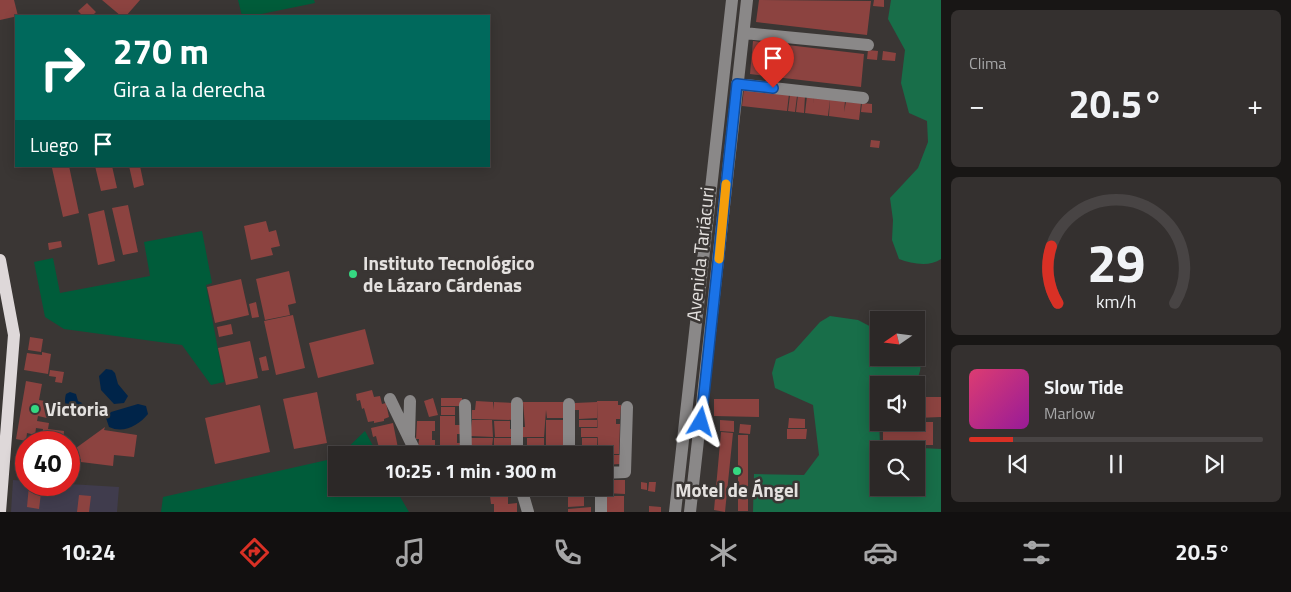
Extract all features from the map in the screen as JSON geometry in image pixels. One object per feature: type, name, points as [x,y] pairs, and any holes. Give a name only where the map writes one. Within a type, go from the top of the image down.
[{"type":"main road","points":[[0,260],[14,334],[0,512]]},
{"type":"street","name":"Avenida Tariácuri","points":[[675,512],[732,0]]},
{"type":"street","name":"Avenida Tariácuri","points":[[690,512],[747,0]]},
{"type":"street","points":[[744,33],[868,45]]},
{"type":"street","points":[[737,84],[863,98]]},
{"type":"street","points":[[688,384],[705,386]]},
{"type":"street","points":[[390,399],[413,446]]},
{"type":"street","points":[[409,438],[410,401]]},
{"type":"street","points":[[517,403],[517,446]]},
{"type":"street","points":[[569,404],[569,446]]},
{"type":"street","points":[[465,405],[466,446]]},
{"type":"street","points":[[613,472],[625,472],[627,407]]},
{"type":"street","points":[[524,496],[528,512]]},
{"type":"street","points":[[601,496],[601,512]]},
{"type":"shaded area","points":[[13,480],[15,480],[15,496],[80,496],[80,485],[119,487],[117,512],[11,512]]},
{"type":"green space","points":[[238,0],[314,0],[315,3],[256,15],[242,15]]},
{"type":"green space","points":[[891,0],[941,0],[941,259],[937,262],[926,264],[899,259],[892,240],[893,220],[890,198],[918,168],[928,142],[927,121],[909,113],[901,83],[905,50],[888,19]]},
{"type":"green space","points":[[202,231],[212,283],[206,285],[224,382],[211,385],[182,345],[64,329],[45,317],[34,262],[53,258],[60,293],[150,276],[144,242]]},
{"type":"green space","points":[[830,316],[858,320],[870,326],[870,366],[920,366],[918,376],[870,376],[870,431],[879,431],[880,441],[870,441],[870,496],[925,496],[925,448],[941,449],[941,512],[753,512],[754,474],[804,475],[819,455],[813,405],[775,388],[772,373],[776,359],[794,351],[820,322]]},
{"type":"green space","points":[[365,431],[373,446],[349,446]]},
{"type":"green space","points":[[328,460],[328,496],[400,496],[409,512],[161,512],[163,497]]},
{"type":"water","points":[[106,369],[112,370],[115,373],[118,384],[128,396],[124,403],[114,404],[101,390],[99,376]]},
{"type":"water","points":[[70,392],[76,394],[78,401],[82,403],[84,408],[79,415],[71,413],[67,408],[66,394]]},
{"type":"water","points":[[138,404],[146,406],[148,414],[140,422],[126,429],[109,427],[106,418],[111,412]]},
{"type":"building","points":[[0,0],[14,0],[18,15],[0,20]]},
{"type":"building","points":[[102,0],[140,0],[127,15],[120,15]]},
{"type":"building","points":[[759,0],[871,1],[867,35],[756,22]]},
{"type":"building","points":[[874,0],[884,0],[884,7],[873,6]]},
{"type":"building","points":[[87,3],[96,12],[93,15],[82,15],[78,11]]},
{"type":"building","points":[[753,41],[864,54],[861,87],[750,74]]},
{"type":"building","points":[[868,50],[878,51],[877,60],[867,59]]},
{"type":"building","points":[[883,51],[896,53],[895,61],[882,60]]},
{"type":"building","points":[[744,89],[789,94],[787,111],[742,106]]},
{"type":"building","points":[[790,95],[797,96],[795,112],[788,111]]},
{"type":"building","points":[[798,95],[805,96],[804,113],[796,112]]},
{"type":"building","points":[[807,96],[814,97],[813,104],[814,98],[830,99],[828,116],[805,113]]},
{"type":"building","points":[[830,99],[845,101],[844,112],[846,102],[861,103],[859,120],[829,116]]},
{"type":"building","points":[[862,103],[872,104],[872,113],[861,112]]},
{"type":"building","points":[[871,140],[880,141],[879,148],[870,147]]},
{"type":"building","points":[[69,167],[79,213],[63,217],[52,168]]},
{"type":"building","points":[[95,167],[112,167],[117,188],[101,191]]},
{"type":"building","points":[[129,167],[140,167],[144,185],[134,188]]},
{"type":"building","points":[[128,205],[138,252],[123,255],[112,208]]},
{"type":"building","points":[[104,210],[115,261],[98,265],[88,214]]},
{"type":"building","points":[[266,221],[269,232],[276,230],[280,246],[271,248],[273,255],[251,260],[244,226]]},
{"type":"building","points":[[61,241],[62,247],[49,250],[48,243]]},
{"type":"building","points":[[289,271],[296,303],[288,305],[290,315],[265,320],[256,279]]},
{"type":"building","points":[[241,279],[249,315],[215,323],[207,287]]},
{"type":"building","points":[[256,302],[259,317],[252,318],[249,304]]},
{"type":"building","points":[[293,315],[305,368],[276,375],[264,321]]},
{"type":"building","points":[[231,324],[233,334],[219,337],[217,327]]},
{"type":"building","points":[[365,329],[374,364],[318,378],[309,343]]},
{"type":"building","points":[[30,337],[43,339],[41,352],[28,350]]},
{"type":"building","points":[[250,341],[258,378],[226,385],[218,348]]},
{"type":"building","points":[[42,352],[51,354],[48,374],[24,370],[27,353],[42,355]]},
{"type":"building","points":[[266,356],[269,370],[262,371],[259,358]]},
{"type":"building","points":[[50,370],[64,372],[62,383],[55,382],[56,377],[49,376]]},
{"type":"building","name":"Victoria","points":[[26,381],[42,384],[39,400],[50,402],[47,418],[38,416],[37,421],[49,423],[48,429],[64,431],[43,431],[43,429],[36,428],[36,431],[17,431]]},
{"type":"building","points":[[372,390],[374,397],[380,396],[382,404],[386,403],[389,417],[384,419],[384,421],[368,422],[360,400],[357,401],[356,394]]},
{"type":"building","points":[[317,392],[327,443],[294,449],[283,399]]},
{"type":"building","points":[[925,397],[941,397],[941,417],[925,418]]},
{"type":"building","points":[[433,398],[438,415],[429,417],[424,401]]},
{"type":"building","points":[[441,398],[462,398],[462,406],[441,406]]},
{"type":"building","points":[[714,399],[759,399],[759,417],[714,416]]},
{"type":"building","points":[[476,401],[493,402],[493,410],[494,402],[515,403],[515,420],[472,419],[472,410],[475,410]]},
{"type":"building","points":[[597,401],[618,401],[618,405],[621,405],[620,419],[616,419],[616,424],[620,424],[619,454],[613,454],[613,446],[598,446]]},
{"type":"building","points":[[523,402],[567,402],[564,418],[547,418],[546,410],[544,437],[521,437],[521,427],[525,427]]},
{"type":"building","points":[[597,402],[597,418],[579,419],[579,410],[575,410],[575,403]]},
{"type":"building","points":[[260,405],[270,452],[215,464],[205,418]]},
{"type":"building","points":[[441,407],[455,407],[455,415],[441,415]]},
{"type":"building","points":[[440,416],[455,416],[455,425],[463,425],[463,434],[457,434],[457,443],[461,443],[461,446],[440,446]]},
{"type":"building","points":[[789,418],[805,419],[805,428],[788,428]]},
{"type":"building","points":[[472,420],[492,420],[493,437],[470,436]]},
{"type":"building","points":[[546,420],[565,420],[567,445],[546,445]]},
{"type":"building","points":[[579,420],[597,420],[597,427],[579,427]]},
{"type":"building","points":[[720,420],[734,421],[734,432],[720,431]]},
{"type":"building","points":[[417,421],[435,421],[435,431],[432,431],[432,440],[435,440],[435,446],[418,446],[419,439],[416,439]]},
{"type":"building","points":[[494,421],[510,421],[510,429],[514,429],[514,437],[495,437]]},
{"type":"building","points":[[925,422],[933,422],[933,445],[925,445],[925,441],[883,441],[883,431],[925,431]]},
{"type":"building","points":[[393,423],[398,446],[378,446],[376,436],[373,437],[371,428]]},
{"type":"building","points":[[740,424],[751,425],[750,434],[739,433]]},
{"type":"building","points":[[105,427],[104,430],[137,435],[134,457],[114,455],[113,466],[81,462],[80,445]]},
{"type":"building","points":[[581,428],[598,428],[598,437],[581,437]]},
{"type":"building","points":[[787,429],[807,429],[806,439],[787,439]]},
{"type":"building","points":[[721,432],[733,433],[725,512],[714,510]]},
{"type":"building","points":[[738,435],[748,435],[748,511],[738,511]]},
{"type":"building","points":[[470,438],[493,438],[492,446],[470,446]]},
{"type":"building","points":[[494,438],[511,438],[512,446],[494,446]]},
{"type":"building","points":[[527,438],[544,438],[544,446],[527,446]]},
{"type":"building","points":[[582,438],[597,438],[597,446],[582,446]]},
{"type":"building","points":[[613,455],[620,455],[620,464],[613,464]]},
{"type":"building","points":[[613,480],[625,480],[625,494],[613,493]]},
{"type":"building","points":[[641,482],[647,483],[647,490],[641,489]]},
{"type":"building","points":[[649,482],[656,482],[655,492],[648,491]]},
{"type":"building","points":[[28,496],[41,496],[39,509],[27,507]]},
{"type":"building","points":[[79,496],[91,496],[89,512],[77,512]]},
{"type":"building","points":[[490,496],[508,496],[508,504],[517,503],[517,512],[494,512],[494,504],[491,504]]},
{"type":"building","points":[[568,496],[584,496],[584,506],[568,507]]},
{"type":"building","points":[[606,496],[624,496],[624,512],[606,512]]},
{"type":"building","points":[[649,506],[661,507],[661,512],[649,512]]},
{"type":"building","points":[[591,507],[591,512],[568,512],[568,509]]},
{"type":"slow traffic","points":[[719,259],[726,184]]},
{"type":"place","name":"Instituto Tecnológico de Lázaro Cárdenas","points":[[353,274]]},
{"type":"place","name":"Victoria","points":[[35,409]]},
{"type":"place","name":"Motel de Ángel","points":[[737,471]]},
{"type":"route","points":[[701,422],[737,84],[773,88]]}]
